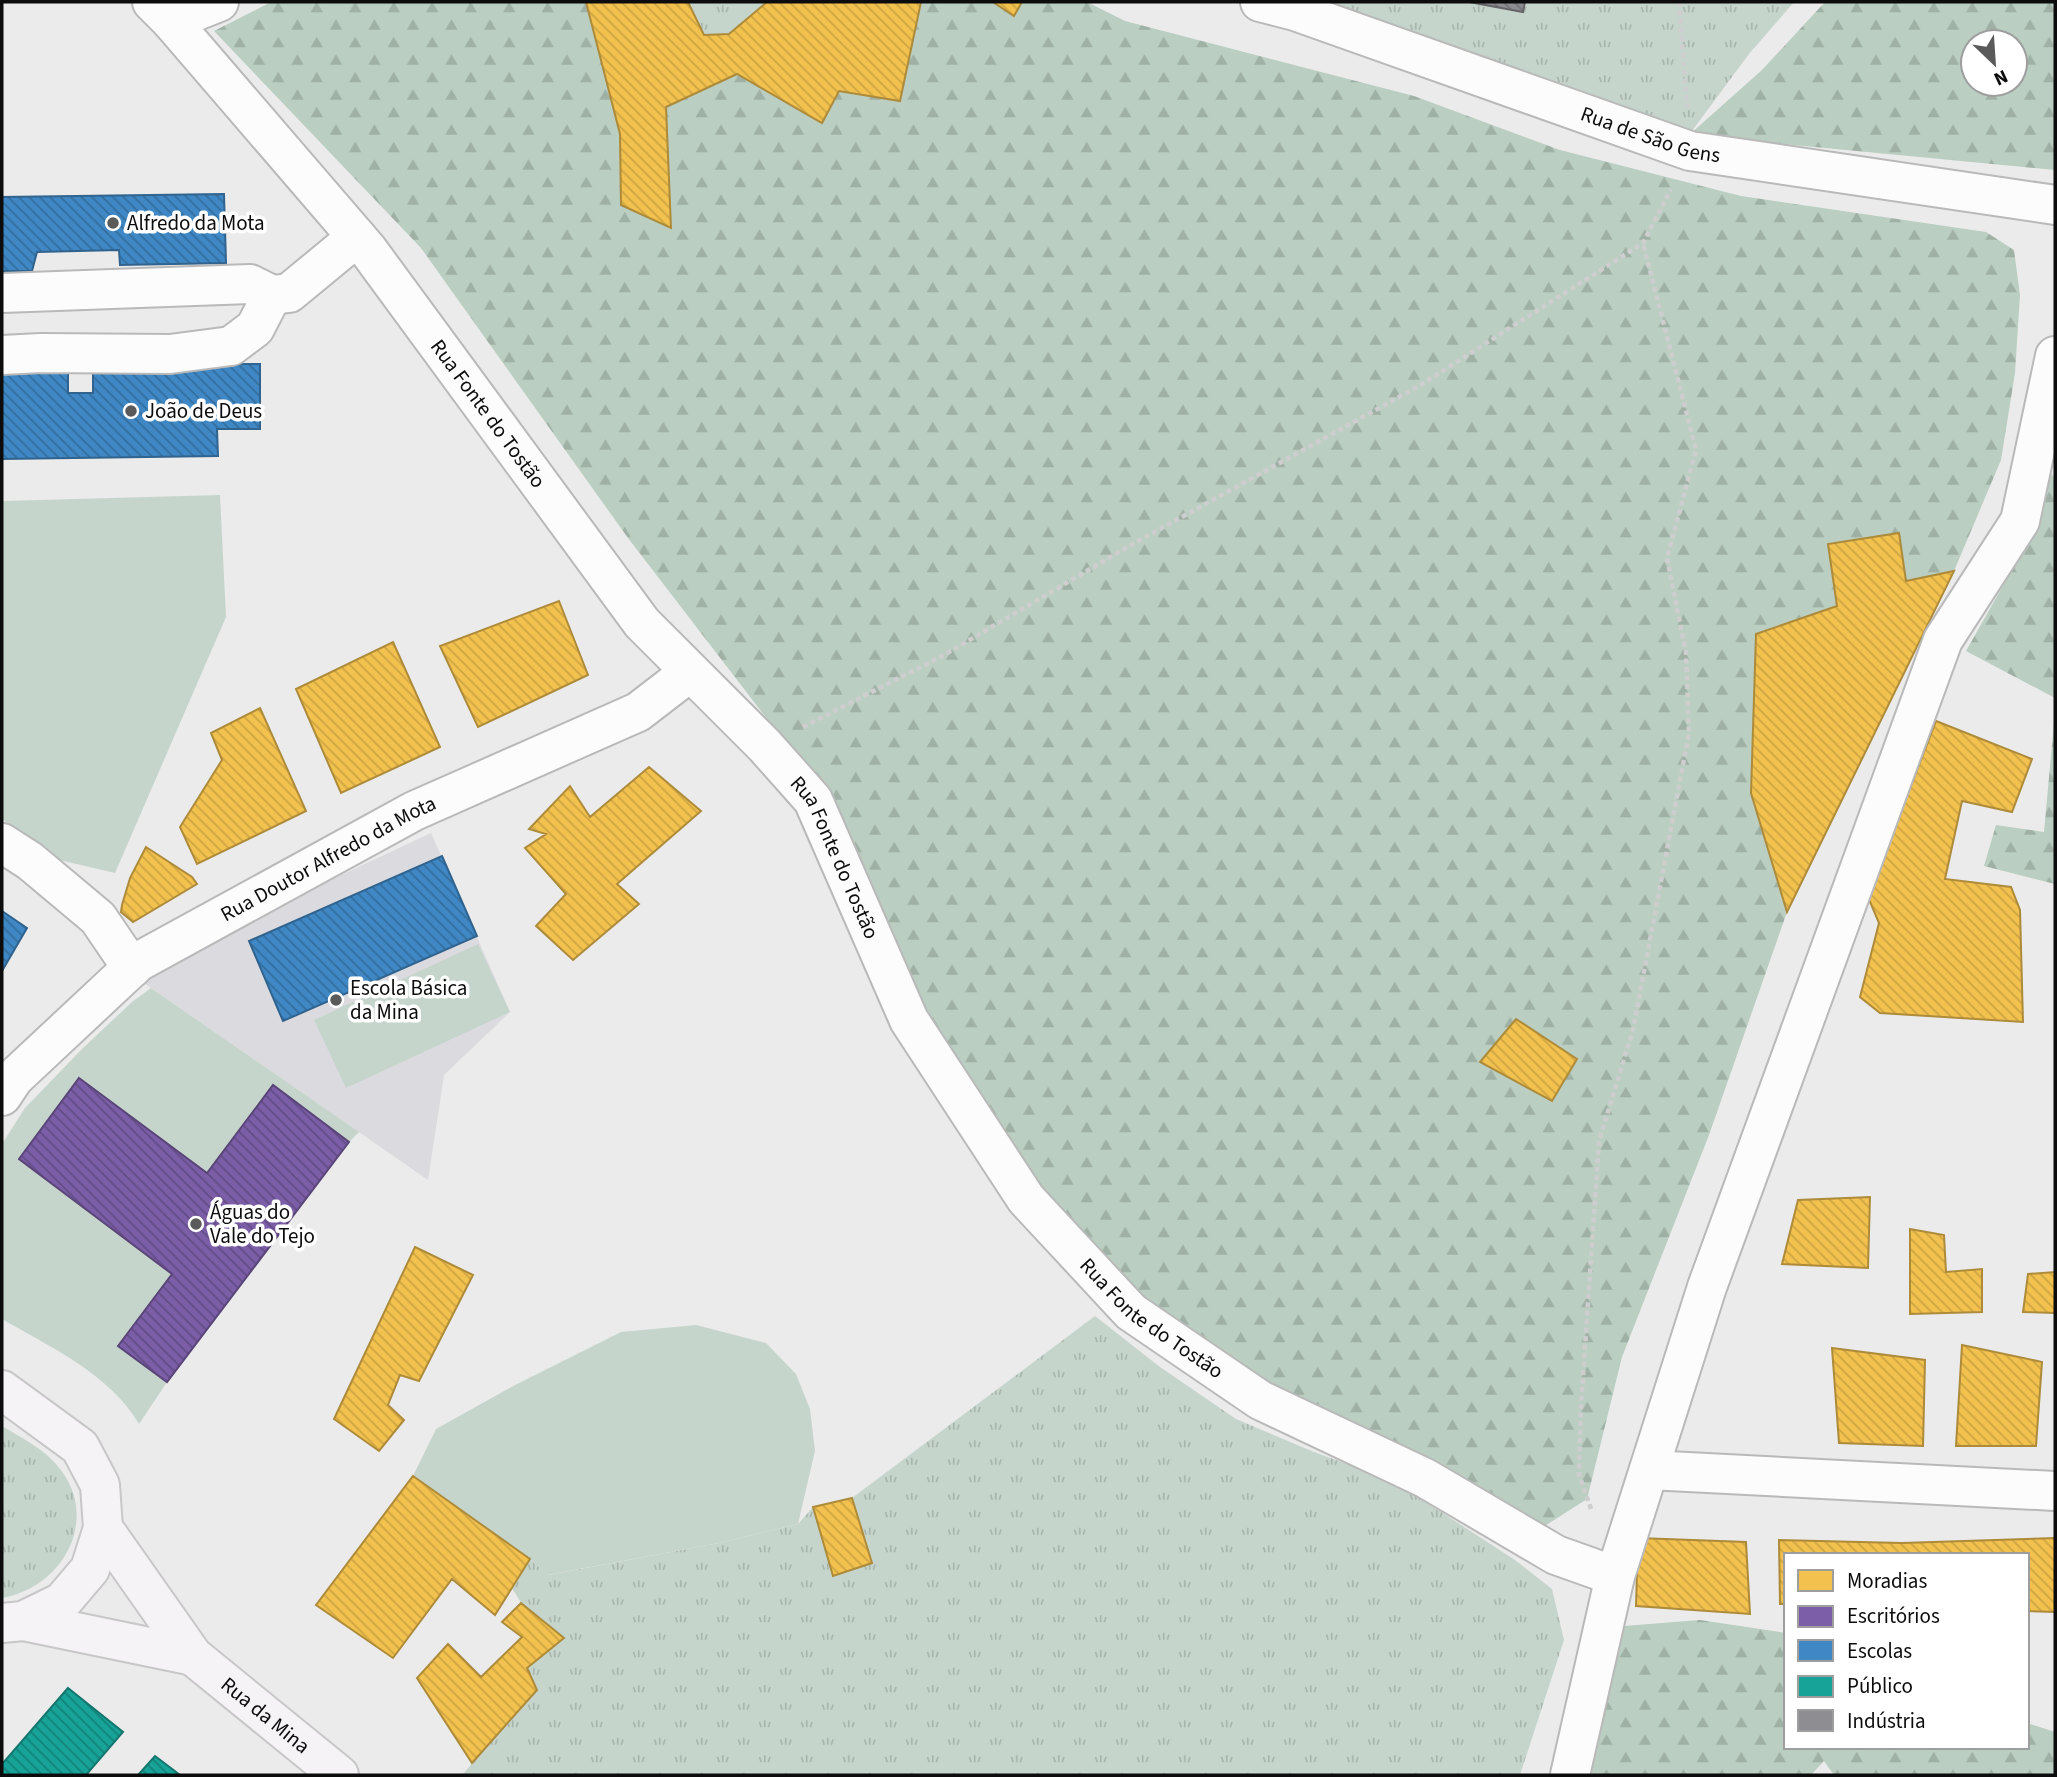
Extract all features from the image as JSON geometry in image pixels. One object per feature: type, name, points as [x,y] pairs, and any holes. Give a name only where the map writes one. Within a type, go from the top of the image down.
[{"type":"main road","points":[[2,1390],[80,1447],[100,1485],[103,1528],[90,1569],[62,1602],[12,1622]]},
{"type":"main road","points":[[103,1528],[193,1656]]},
{"type":"main road","points":[[12,1622],[193,1656]]},
{"type":"main road","name":"Rua da Mina","points":[[193,1656],[339,1775]]},
{"type":"street","points":[[162,11],[219,2]]},
{"type":"street","name":"Rua de São Gens","points":[[1260,2],[1295,11],[1690,151],[2055,205]]},
{"type":"street","name":"Rua Fonte do Tostão","points":[[162,11],[357,237],[642,623],[765,746],[813,800],[909,1020],[1026,1199],[1131,1312],[1260,1400],[1425,1478],[1556,1555],[1615,1576]]},
{"type":"street","points":[[2,293],[250,284],[272,295],[289,293],[357,237]]},
{"type":"street","points":[[2,355],[170,354],[231,346],[255,328],[272,295]]},
{"type":"street","points":[[1570,1775],[1615,1576],[1707,1287],[1943,640],[2020,521],[2048,428],[2055,356]]},
{"type":"street","name":"Rua Doutor Alfredo da Mota","points":[[2,1096],[14,1078],[138,962],[414,811],[638,712],[690,672]]},
{"type":"street","points":[[2,843],[30,862],[97,918],[132,968]]},
{"type":"street","points":[[1649,1470],[2055,1491]]},
{"type":"path","points":[[765,746],[944,655],[1131,545],[1419,386],[1643,243],[1690,151],[1679,2]]},
{"type":"path","points":[[1592,1512],[1579,1474],[1599,1141],[1633,1030],[1689,733],[1686,653],[1667,558],[1696,450],[1643,243]]},
{"type":"shaded area","name":"Escola Básica da Mina","points":[[431,833],[510,1012],[444,1075],[428,1180],[144,983],[239,923]]},
{"type":"green space","points":[[271,2],[586,2],[620,134],[621,205],[670,228],[666,107],[737,74],[822,123],[839,91],[900,101],[921,2],[993,2],[1013,16],[1022,2],[1087,2],[1125,21],[1414,96],[1560,150],[1741,196],[1986,232],[2014,250],[2020,295],[2015,373],[2001,460],[1954,571],[1906,581],[1899,533],[1828,544],[1837,606],[1756,634],[1751,793],[1787,912],[1709,1135],[1622,1357],[1587,1499],[1526,1538],[1131,1312],[909,1020],[791,750],[628,538],[421,248],[214,31]]},
{"type":"green space","points":[[688,2],[767,2],[729,34],[704,35]]},
{"type":"green space","points":[[1286,2],[1794,2],[1749,54],[1689,135]]},
{"type":"green space","points":[[1825,2],[2055,2],[2055,170],[1689,135],[1762,70]]},
{"type":"green space","points":[[2049,469],[2055,480],[2055,698],[1966,651],[2034,531]]},
{"type":"green space","points":[[220,495],[226,617],[115,873],[55,859],[2,819],[2,501]]},
{"type":"green space","points":[[2055,712],[2055,884],[1984,866],[1996,825],[2044,832]]},
{"type":"green space","points":[[478,944],[510,1012],[346,1088],[314,1020]]},
{"type":"green space","points":[[151,988],[359,1132],[349,1142],[207,1173],[79,1078],[19,1159],[172,1274],[118,1345],[167,1382],[139,1424],[127,1406],[96,1376],[59,1351],[2,1319],[2,1144],[25,1108],[82,1049]]},
{"type":"green space","points":[[1095,1316],[1160,1367],[1236,1419],[1314,1452],[1392,1480],[1515,1560],[1552,1589],[1564,1640],[1520,1775],[462,1775],[537,1690],[527,1668],[564,1638],[521,1603],[512,1588],[530,1559],[548,1575],[719,1543],[798,1524],[813,1507],[833,1575],[872,1563],[852,1498]]},
{"type":"green space","points":[[696,1325],[766,1343],[796,1374],[810,1409],[815,1451],[798,1524],[719,1543],[547,1575],[530,1559],[413,1476],[436,1429],[515,1385],[621,1332]]},
{"type":"green space","points":[[2,1426],[37,1447],[55,1463],[69,1483],[76,1504],[76,1526],[70,1546],[59,1564],[44,1580],[24,1591],[2,1598]]},
{"type":"green space","points":[[1700,1620],[1784,1633],[1784,1749],[2029,1749],[2029,1724],[2055,1732],[2055,1775],[1834,1775],[1824,1761],[1811,1775],[1587,1775],[1624,1626]]},
{"type":"building: Moradias","points":[[586,2],[688,2],[704,35],[729,34],[767,2],[921,2],[900,101],[839,91],[822,123],[737,74],[666,107],[671,228],[621,205],[620,134]]},
{"type":"building: Moradias","points":[[993,2],[1022,2],[1014,16]]},
{"type":"building: Moradias","points":[[1899,533],[1906,581],[1954,571],[1787,912],[1751,793],[1756,634],[1837,606],[1828,544]]},
{"type":"building: Moradias","points":[[559,601],[588,675],[478,727],[440,646]]},
{"type":"building: Moradias","points":[[393,642],[440,747],[341,793],[296,689]]},
{"type":"building: Moradias","points":[[260,708],[306,811],[197,864],[180,827],[222,760],[211,733]]},
{"type":"building: Moradias","points":[[1936,721],[2032,759],[2012,812],[1962,801],[1945,879],[2011,887],[2020,910],[2023,1022],[1880,1013],[1860,997],[1879,923],[1868,897]]},
{"type":"building: Moradias","points":[[649,767],[701,811],[617,884],[639,904],[573,960],[536,926],[566,894],[525,848],[546,834],[529,829],[570,786],[590,817]]},
{"type":"building: Moradias","points":[[146,847],[192,877],[197,884],[133,922],[121,912],[122,905],[130,878]]},
{"type":"building: Moradias","points":[[1516,1019],[1577,1059],[1552,1101],[1480,1062]]},
{"type":"building: Moradias","points":[[1870,1197],[1868,1268],[1782,1264],[1798,1200]]},
{"type":"building: Moradias","points":[[1910,1229],[1944,1235],[1946,1272],[1982,1269],[1982,1312],[1910,1314]]},
{"type":"building: Moradias","points":[[415,1247],[473,1275],[419,1381],[400,1375],[388,1405],[404,1420],[379,1451],[334,1419]]},
{"type":"building: Moradias","points":[[2055,1272],[2055,1313],[2023,1312],[2028,1274]]},
{"type":"building: Moradias","points":[[1962,1345],[2042,1362],[2036,1446],[1956,1446]]},
{"type":"building: Moradias","points":[[1832,1348],[1925,1360],[1923,1446],[1839,1443]]},
{"type":"building: Moradias","points":[[413,1476],[530,1559],[495,1615],[452,1579],[393,1658],[316,1605]]},
{"type":"building: Moradias","points":[[852,1498],[872,1563],[833,1576],[813,1507]]},
{"type":"building: Moradias","points":[[1638,1538],[1746,1542],[1750,1614],[1636,1606]]},
{"type":"building: Moradias","points":[[2055,1538],[2055,1612],[2029,1611],[2029,1553],[1784,1553],[1784,1604],[1780,1604],[1779,1540],[1902,1543]]},
{"type":"building: Moradias","points":[[521,1603],[564,1638],[527,1668],[537,1690],[472,1763],[417,1678],[448,1644],[481,1677],[522,1637],[502,1622]]},
{"type":"building: Escritórios","name":"Águas do Vale do Tejo","points":[[79,1078],[207,1173],[273,1085],[349,1142],[167,1382],[118,1346],[172,1274],[19,1159]]},
{"type":"building: Escolas","name":"Alfredo da Mota","points":[[224,194],[226,263],[120,265],[119,250],[37,252],[32,271],[2,271],[2,197]]},
{"type":"building: Escolas","name":"João de Deus","points":[[2,362],[68,362],[68,393],[93,393],[93,365],[260,364],[260,429],[217,429],[218,456],[2,459]]},
{"type":"building: Escolas","points":[[442,856],[477,936],[283,1021],[249,941]]},
{"type":"building: Escolas","points":[[2,911],[27,928],[2,971]]},
{"type":"building: Público","points":[[68,1688],[123,1732],[86,1775],[2,1775],[2,1764]]},
{"type":"building: Público","points":[[155,1756],[180,1775],[138,1775]]},
{"type":"building: Indústria","points":[[1469,2],[1525,2],[1523,12]]},
{"type":"place","name":"Alfredo da Mota","points":[[113,223]]},
{"type":"place","name":"João de Deus","points":[[131,411]]},
{"type":"place","name":"Escola Básica da Mina","points":[[336,1000]]},
{"type":"place","name":"Águas do Vale do Tejo","points":[[196,1224]]}]
